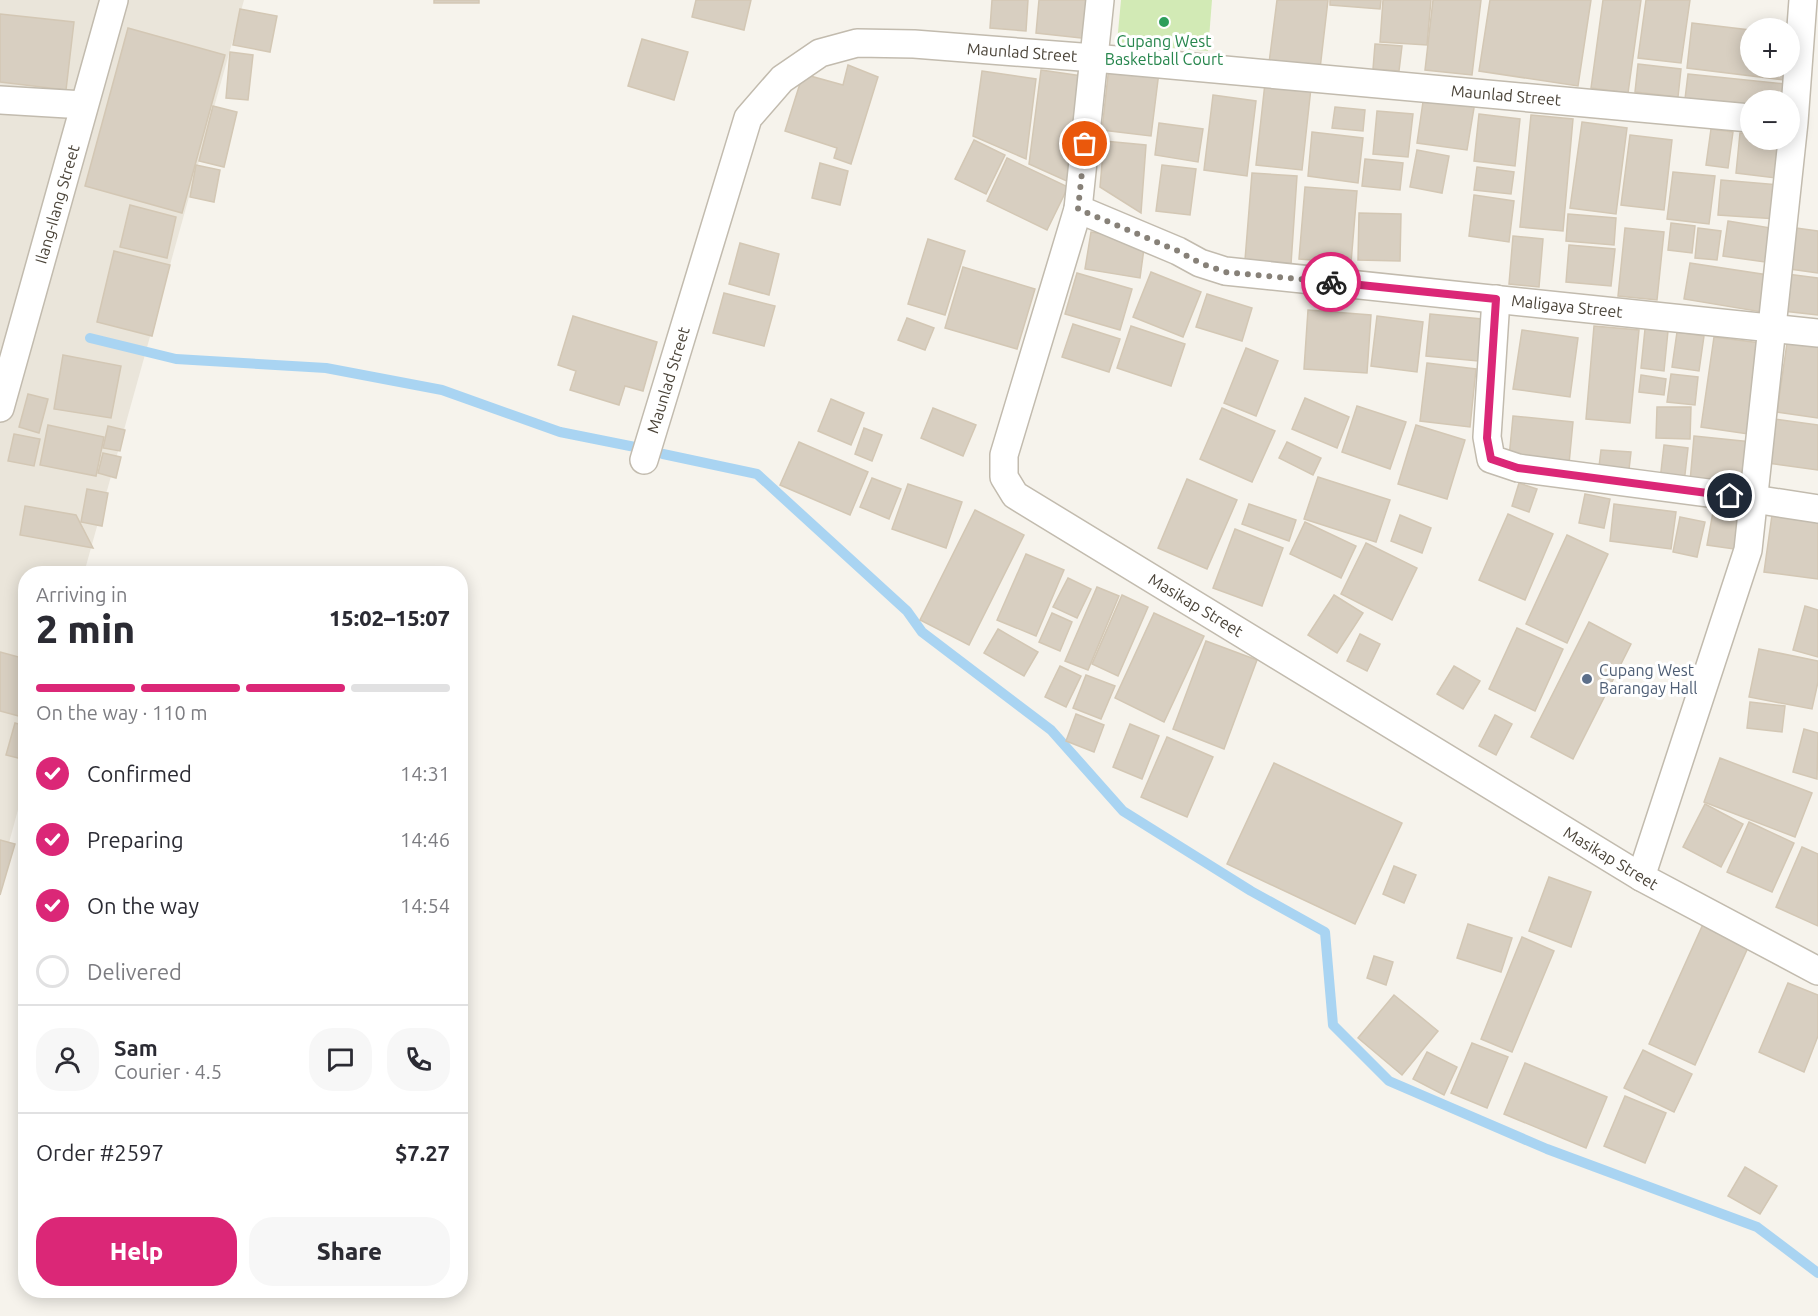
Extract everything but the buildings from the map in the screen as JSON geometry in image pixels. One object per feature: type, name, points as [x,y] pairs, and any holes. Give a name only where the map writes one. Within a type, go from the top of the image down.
[{"type":"street","name":"Ilang-Ilang Street","points":[[0,408],[114,0]]},
{"type":"street","name":"Masikap Street","points":[[1100,0],[1078,209],[1004,455],[1004,477],[1015,495],[1641,877],[1818,971]]},
{"type":"street","points":[[1800,122],[1803,0]]},
{"type":"street","name":"Maunlad Street","points":[[644,460],[748,118],[782,79],[820,53],[857,44],[914,44],[1094,58],[1740,117]]},
{"type":"street","points":[[0,100],[84,105]]},
{"type":"street","points":[[1641,877],[1748,550],[1772,328],[1796,150]]},
{"type":"street","name":"Maligaya Street","points":[[1078,209],[1225,272],[1818,333]]},
{"type":"street","points":[[1496,299],[1487,438],[1491,459],[1518,468],[1818,509]]},
{"type":"shaded area","points":[[0,0],[244,0],[86,566],[18,566],[18,810],[0,876]]},
{"type":"green space","name":"Cupang West Basketball Court","points":[[1121,0],[1212,0],[1208,51],[1117,43]]},
{"type":"waterway","points":[[90,338],[176,359],[326,368],[442,390],[560,432],[635,447]]},
{"type":"waterway","points":[[663,454],[757,474],[907,611],[922,632],[1051,730],[1123,811],[1251,891],[1325,932],[1333,1025],[1389,1081],[1547,1149],[1757,1227],[1818,1273]]},
{"type":"way so far","points":[[1085,144],[1078,209],[1225,272],[1331,282]]},
{"type":"place","name":"Cupang West Basketball Court","points":[[1164,22]]},
{"type":"place","name":"Cupang West Barangay Hall","points":[[1587,679]]},
{"type":"route","points":[[1331,282],[1496,299],[1487,438],[1491,459],[1518,468],[1730,496]]}]
